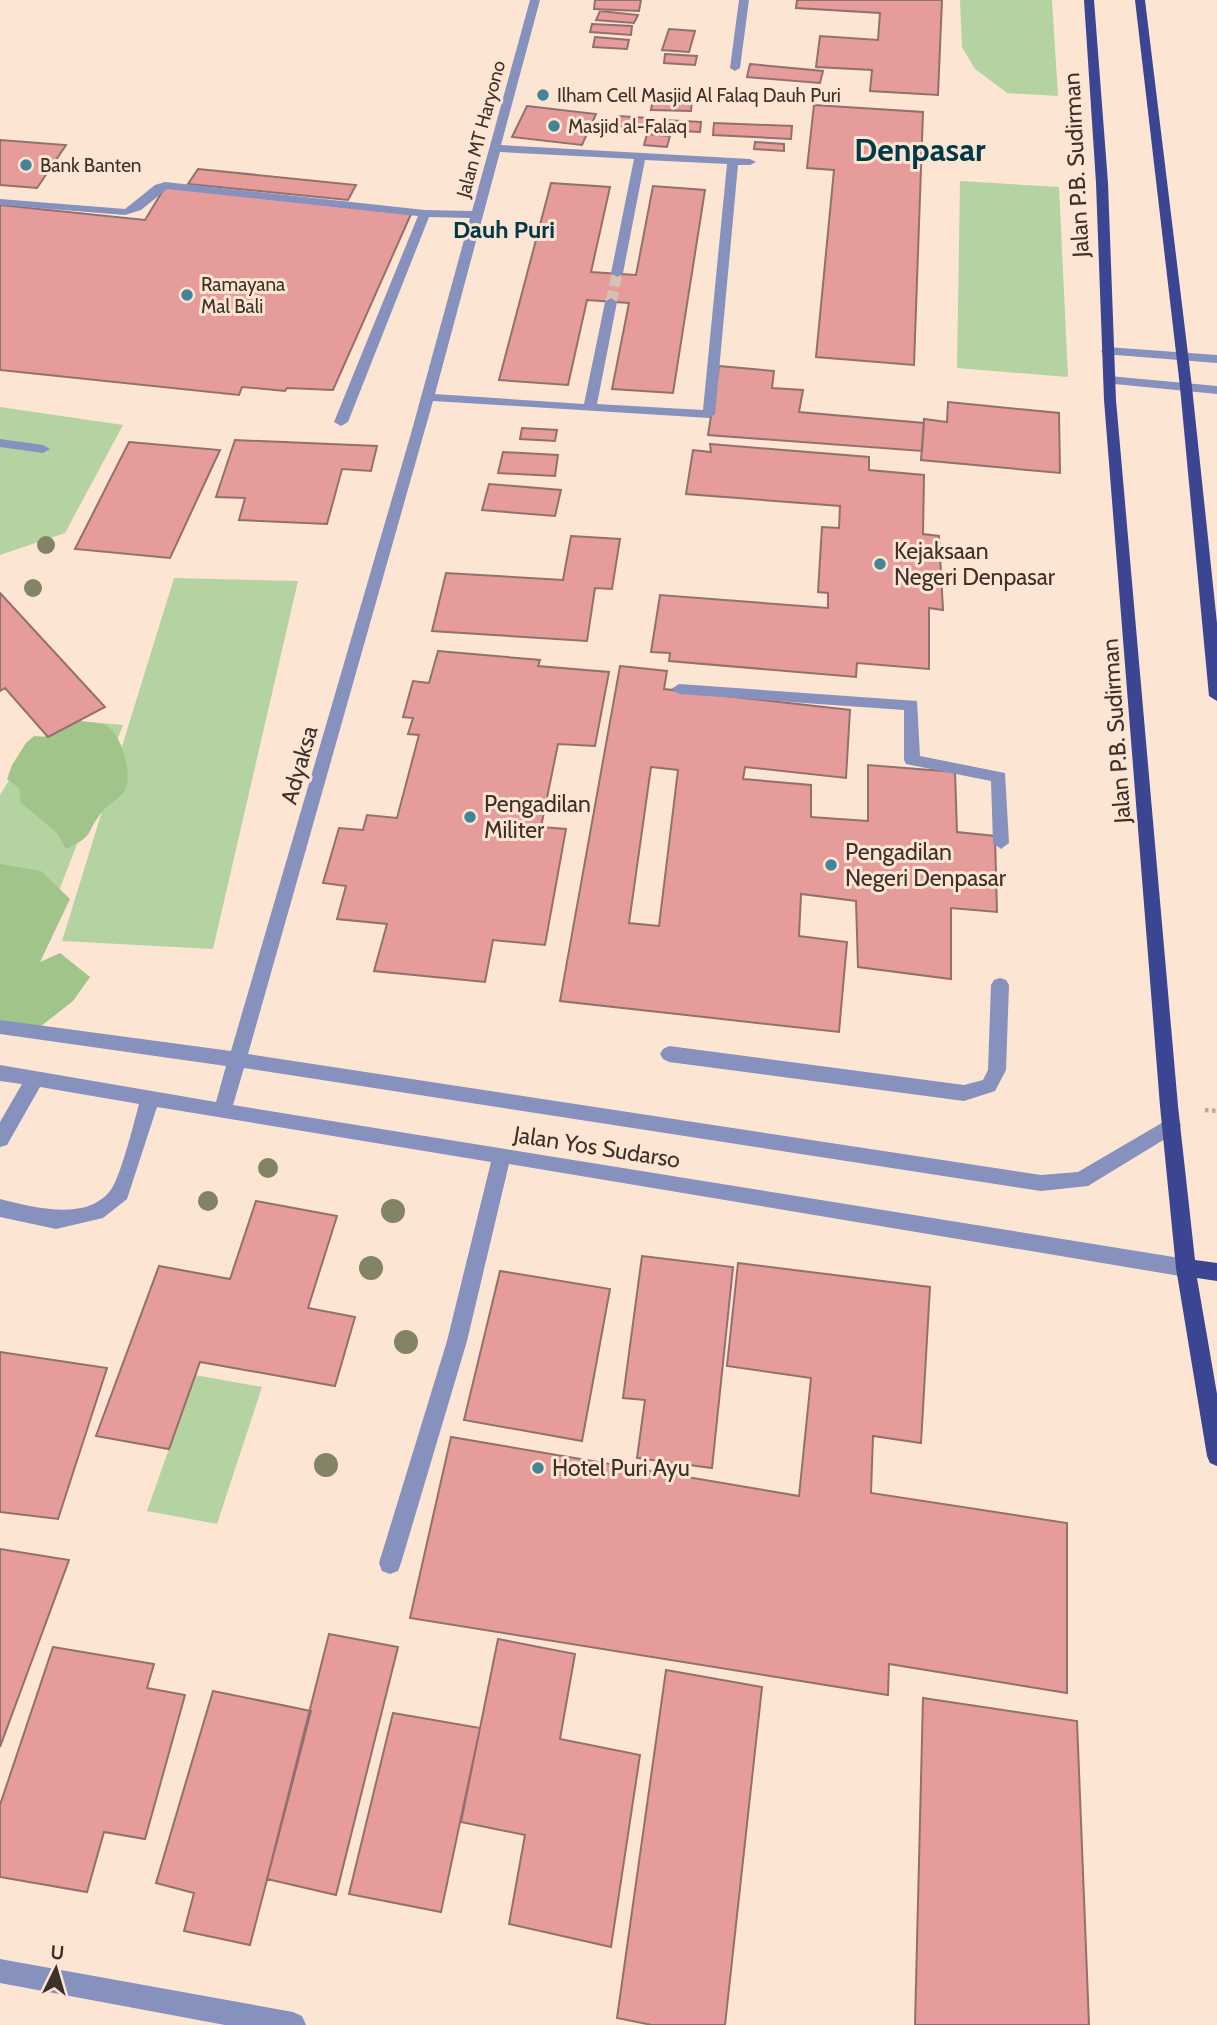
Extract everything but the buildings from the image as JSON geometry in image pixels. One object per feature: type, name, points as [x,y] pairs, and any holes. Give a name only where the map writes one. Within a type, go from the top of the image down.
[{"type":"main road","name":"Jalan P.B. Sudirman","points":[[1089,0],[1102,183],[1109,380],[1172,1125],[1186,1268],[1217,1456]]},
{"type":"main road","points":[[1140,0],[1185,387],[1217,696]]},
{"type":"main road","points":[[1186,1268],[1217,1272]]},
{"type":"street","name":"Jalan MT Haryono","points":[[419,430],[535,0]]},
{"type":"street","points":[[735,68],[744,0]]},
{"type":"street","points":[[494,148],[750,162]]},
{"type":"street","points":[[617,273],[640,157]]},
{"type":"street","points":[[428,397],[709,414],[733,161]]},
{"type":"street","points":[[0,202],[125,212],[134,211],[144,204],[150,193],[165,185],[425,213],[476,215]]},
{"type":"street","points":[[341,422],[425,213]]},
{"type":"street","points":[[590,408],[611,302]]},
{"type":"street","points":[[1107,351],[1217,359]]},
{"type":"street","points":[[1109,380],[1217,390]]},
{"type":"street","name":"Adyaksa","points":[[222,1112],[419,430]]},
{"type":"street","points":[[0,443],[43,449]]},
{"type":"street","points":[[678,689],[912,705],[912,760],[999,777],[1001,843]]},
{"type":"street","points":[[669,1054],[964,1093],[989,1086],[997,1070],[1000,985]]},
{"type":"street","name":"Jalan Yos Sudarso","points":[[0,1027],[238,1060],[1041,1183],[1081,1180],[1172,1125]]},
{"type":"street","name":"Jalan Yos Sudarso","points":[[0,1073],[222,1112],[1186,1268]]},
{"type":"street","points":[[0,1139],[34,1081]]},
{"type":"street","points":[[0,1208],[56,1220],[96,1212],[120,1193],[150,1100]]},
{"type":"street","points":[[390,1563],[457,1341],[502,1156]]},
{"type":"street","points":[[0,1971],[293,2025]]},
{"type":"green space","points":[[960,0],[1052,0],[1058,96],[1007,93],[975,69],[962,47]]},
{"type":"green space","points":[[960,181],[1059,187],[1068,377],[957,368]]},
{"type":"green space","points":[[0,407],[123,425],[65,533],[0,555]]},
{"type":"green space","points":[[174,578],[298,581],[213,949],[62,941]]},
{"type":"green space","points":[[78,721],[123,725],[21,989],[0,986],[0,795],[32,742]]},
{"type":"green space","points":[[78,721],[102,724],[110,729],[120,742],[128,777],[123,793],[102,812],[86,837],[66,849],[57,833],[21,803],[19,788],[7,779],[12,765],[26,743],[34,736],[48,737]]},
{"type":"green space","points":[[0,864],[41,871],[70,899],[40,962],[60,953],[90,977],[73,1001],[36,1030],[0,1022]]},
{"type":"green space","points":[[195,1375],[262,1387],[217,1524],[147,1511]]},
{"type":"tunnel","points":[[611,302],[617,273]]},
{"type":"place","name":"Ilham Cell Masjid Al Falaq Dauh Puri","points":[[543,95]]},
{"type":"place","name":"Masjid al-Falaq","points":[[554,126]]},
{"type":"place","name":"Bank Banten","points":[[26,165]]},
{"type":"place","name":"Ramayana Mal Bali","points":[[187,295]]},
{"type":"place","name":"Kejaksaan Negeri Denpasar","points":[[880,564]]},
{"type":"place","name":"Pengadilan Militer","points":[[470,817]]},
{"type":"place","name":"Pengadilan Negeri Denpasar","points":[[831,865]]},
{"type":"place","name":"Hotel Puri Ayu","points":[[538,1468]]},
{"type":"district","name":"Denpasar","points":[[920,149]]},
{"type":"district","name":"Dauh Puri","points":[[504,229]]}]
